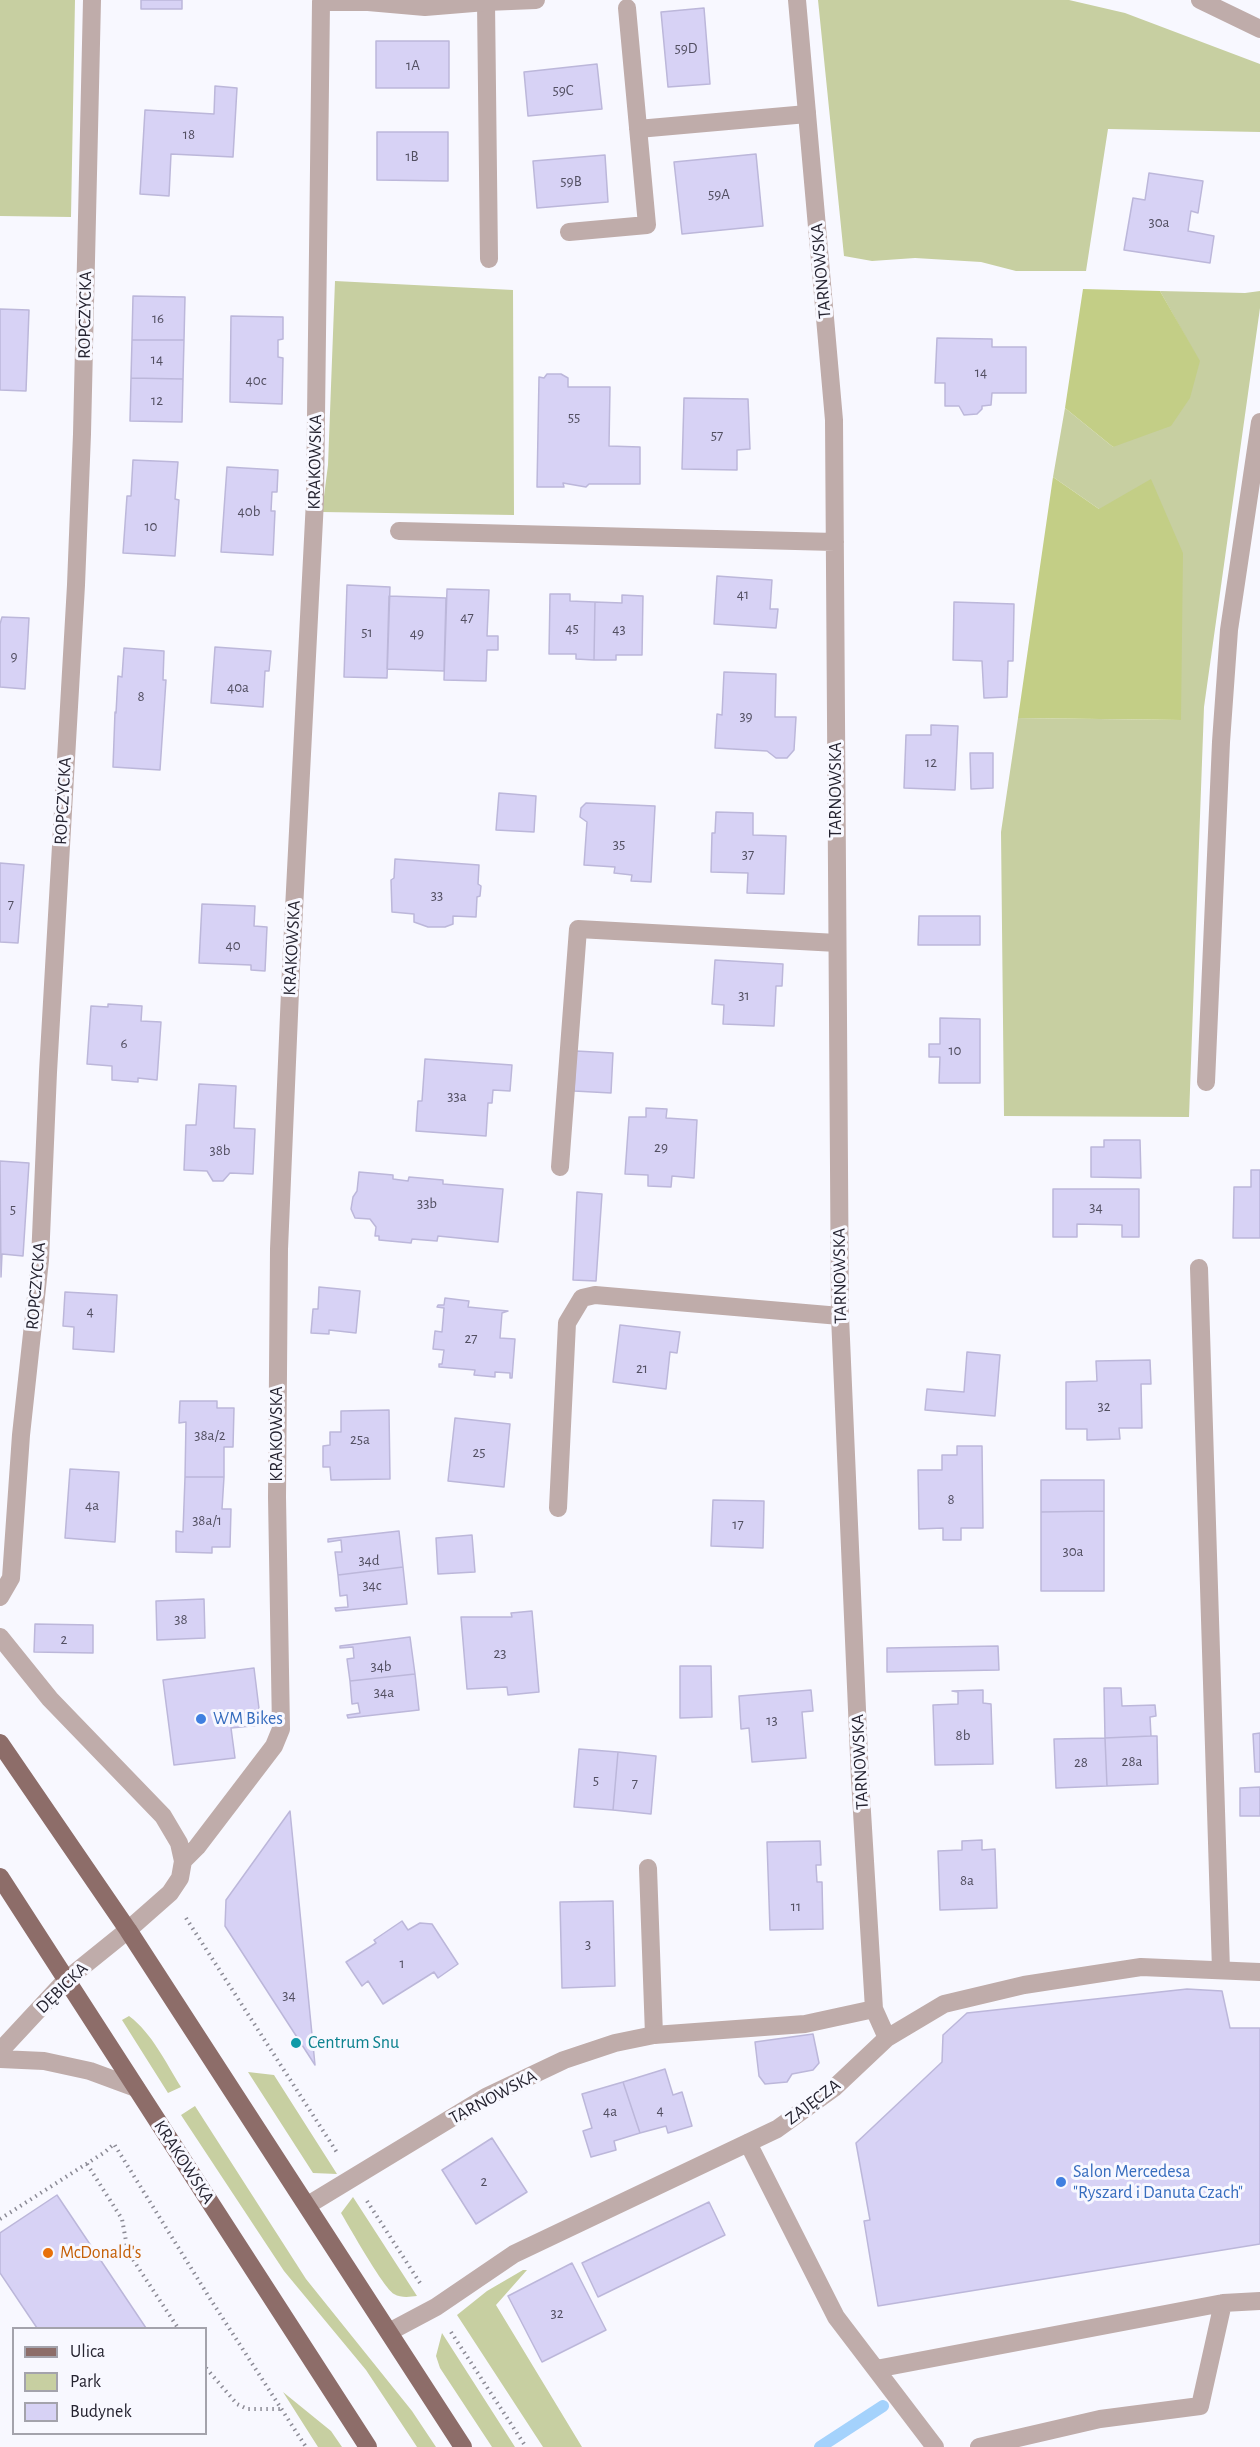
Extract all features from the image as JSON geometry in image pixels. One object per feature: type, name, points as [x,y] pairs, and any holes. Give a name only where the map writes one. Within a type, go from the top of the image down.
[{"type":"main road","points":[[0,1743],[128,1930],[463,2447]]},
{"type":"main road","name":"KRAKOWSKA","points":[[0,1877],[368,2447]]},
{"type":"street","name":"ROPCZYCKA","points":[[0,1597],[11,1578],[21,1435],[40,1260],[48,1060],[82,434],[92,0]]},
{"type":"street","points":[[321,1],[425,7],[486,1],[536,0]]},
{"type":"street","name":"TARNOWSKA","points":[[797,0],[834,420],[840,1316],[860,1768],[874,2009],[887,2038]]},
{"type":"street","points":[[1200,0],[1260,29]]},
{"type":"street","name":"KRAKOWSKA","points":[[128,1930],[170,1893],[180,1878],[183,1861],[198,1847],[274,1746],[281,1729],[277,1497],[279,1249],[290,979],[315,500],[321,1]]},
{"type":"street","points":[[486,1],[489,259]]},
{"type":"street","points":[[568,231],[646,225],[627,8]]},
{"type":"street","points":[[638,129],[807,114]]},
{"type":"street","points":[[1206,1082],[1227,652],[1255,493],[1260,422]]},
{"type":"street","points":[[399,531],[835,542]]},
{"type":"street","points":[[560,1167],[578,929],[837,943]]},
{"type":"street","points":[[1199,1268],[1221,1970]]},
{"type":"street","points":[[558,1508],[567,1323],[582,1298],[595,1295],[840,1316]]},
{"type":"street","points":[[0,1637],[50,1700],[163,1816],[179,1843],[183,1861]]},
{"type":"street","points":[[648,1868],[654,2035]]},
{"type":"street","name":"DĘBICKA","points":[[0,2051],[66,1980],[128,1930]]},
{"type":"street","name":"ZAJĘCZA","points":[[389,2332],[445,2301],[514,2254],[777,2129],[834,2088],[887,2038],[944,2004],[1024,1984],[1141,1967],[1260,1972]]},
{"type":"street","name":"TARNOWSKA","points":[[308,2205],[486,2097],[564,2060],[615,2043],[654,2035],[805,2024],[874,2009]]},
{"type":"street","points":[[0,2059],[44,2061],[90,2071],[136,2088]]},
{"type":"street","points":[[748,2143],[836,2317],[935,2447]]},
{"type":"street","points":[[876,2369],[1223,2303],[1260,2301]]},
{"type":"street","points":[[979,2447],[1100,2419],[1200,2406],[1223,2303]]},
{"type":"path","points":[[170,1893],[421,2284]]},
{"type":"path","points":[[0,2219],[87,2164],[114,2144],[306,2447]]},
{"type":"path","points":[[87,2164],[122,2219],[128,2252],[177,2327]]},
{"type":"path","points":[[449,2328],[526,2447]]},
{"type":"path","points":[[207,2369],[237,2404],[247,2409],[281,2409]]},
{"type":"green space","points":[[0,0],[75,0],[71,217],[0,216]]},
{"type":"green space","points":[[818,0],[1069,0],[1125,13],[1260,64],[1260,132],[1108,129],[1086,271],[1016,271],[981,262],[915,258],[872,261],[844,256]]},
{"type":"green space","points":[[335,281],[513,290],[514,515],[322,512],[328,465]]},
{"type":"green space","points":[[1083,289],[1160,291],[1200,361],[1190,398],[1171,426],[1113,447],[1065,408]]},
{"type":"green space","points":[[1160,291],[1245,293],[1260,291],[1260,308],[1204,707],[1189,1117],[1004,1116],[1001,832],[1018,718],[1180,720],[1099,509],[1053,477],[1065,408],[1113,447],[1199,361]]},
{"type":"green space","points":[[1053,477],[1099,509],[1151,479],[1183,553],[1181,720],[1018,718]]},
{"type":"green space","points":[[129,2016],[152,2040],[181,2087],[168,2093],[122,2020]]},
{"type":"green space","points":[[248,2072],[274,2075],[337,2174],[313,2173]]},
{"type":"green space","points":[[195,2106],[306,2279],[412,2411],[436,2447],[417,2447],[366,2370],[284,2271],[181,2115]]},
{"type":"green space","points":[[353,2197],[417,2296],[402,2297],[394,2294],[375,2269],[341,2213]]},
{"type":"green space","points":[[523,2270],[527,2270],[496,2305],[582,2447],[543,2447],[457,2315],[487,2291]]},
{"type":"green space","points":[[442,2333],[515,2447],[492,2447],[440,2368],[436,2356]]},
{"type":"green space","points":[[283,2392],[331,2431],[342,2447],[318,2447]]},
{"type":"building","points":[[141,0],[182,0],[182,9],[141,9]]},
{"type":"building","points":[[704,8],[710,84],[668,87],[661,12]]},
{"type":"building","points":[[376,41],[449,41],[449,88],[376,88]]},
{"type":"building","points":[[597,64],[602,109],[528,116],[524,72]]},
{"type":"building","points":[[215,86],[237,88],[233,157],[171,154],[169,196],[140,194],[145,110],[214,114]]},
{"type":"building","points":[[377,132],[448,132],[448,181],[377,180]]},
{"type":"building","points":[[756,154],[763,226],[682,234],[674,162]]},
{"type":"building","points":[[605,155],[608,202],[537,208],[533,161]]},
{"type":"building","points":[[1149,173],[1203,181],[1198,213],[1191,211],[1188,231],[1214,236],[1210,263],[1124,250],[1133,198],[1145,200]]},
{"type":"building","points":[[133,296],[185,297],[184,340],[132,340]]},
{"type":"building","points":[[0,309],[29,310],[26,391],[0,390]]},
{"type":"building","points":[[231,316],[283,317],[283,339],[278,340],[278,357],[283,358],[282,404],[230,402]]},
{"type":"building","points":[[937,338],[992,339],[992,347],[1026,347],[1026,393],[992,393],[991,405],[982,406],[977,414],[964,415],[959,406],[945,406],[945,383],[935,383]]},
{"type":"building","points":[[132,340],[184,340],[183,379],[131,378]]},
{"type":"building","points":[[547,374],[561,374],[568,378],[568,387],[610,387],[609,446],[640,447],[640,484],[589,484],[586,487],[563,483],[564,487],[537,487],[539,377],[544,378]]},
{"type":"building","points":[[131,378],[183,379],[182,422],[130,421]]},
{"type":"building","points":[[684,398],[748,399],[750,449],[737,450],[737,470],[682,469]]},
{"type":"building","points":[[133,460],[178,462],[175,499],[179,500],[175,556],[123,553],[127,496],[131,496]]},
{"type":"building","points":[[227,467],[278,470],[277,492],[272,492],[271,511],[275,511],[273,555],[221,552]]},
{"type":"building","points":[[717,576],[772,580],[770,609],[778,609],[776,628],[714,624]]},
{"type":"building","points":[[347,585],[390,587],[387,678],[344,677]]},
{"type":"building","points":[[447,589],[489,590],[487,636],[498,636],[498,650],[487,650],[486,681],[444,680]]},
{"type":"building","points":[[550,594],[570,594],[570,601],[595,602],[594,660],[576,659],[576,654],[549,654]]},
{"type":"building","points":[[622,595],[643,596],[642,655],[616,655],[616,660],[594,660],[595,602],[622,603]]},
{"type":"building","points":[[389,596],[446,598],[444,671],[387,669]]},
{"type":"building","points":[[954,602],[1014,604],[1013,661],[1008,661],[1007,697],[984,698],[982,661],[953,660]]},
{"type":"building","points":[[2,617],[29,618],[25,689],[0,687]]},
{"type":"building","points":[[215,647],[271,651],[269,671],[265,671],[263,707],[211,703]]},
{"type":"building","points":[[124,648],[164,651],[163,680],[166,680],[160,770],[113,767],[118,676],[122,677]]},
{"type":"building","points":[[724,672],[776,674],[775,717],[796,717],[794,750],[787,758],[776,758],[767,751],[715,748],[717,714],[722,715]]},
{"type":"building","points":[[931,725],[958,726],[955,790],[904,788],[906,735],[931,735]]},
{"type":"building","points":[[970,753],[993,753],[993,788],[971,789]]},
{"type":"building","points":[[499,793],[536,796],[534,832],[496,830]]},
{"type":"building","points":[[586,803],[655,806],[651,882],[631,881],[632,875],[614,873],[615,867],[584,865],[587,822],[580,817],[581,808]]},
{"type":"building","points":[[716,812],[753,813],[753,835],[786,836],[784,894],[747,893],[748,873],[711,872],[712,833],[715,833]]},
{"type":"building","points":[[395,859],[479,865],[478,884],[481,886],[480,896],[477,897],[476,917],[453,916],[453,924],[445,927],[428,927],[414,922],[414,914],[392,912],[391,880],[394,878]]},
{"type":"building","points":[[0,863],[24,865],[18,943],[0,942]]},
{"type":"building","points":[[202,904],[255,906],[254,926],[267,927],[265,971],[251,970],[251,965],[199,963]]},
{"type":"building","points":[[919,916],[980,916],[980,945],[918,945]]},
{"type":"building","points":[[715,960],[783,964],[782,986],[776,986],[774,1026],[723,1024],[724,1005],[712,1004]]},
{"type":"building","points":[[108,1004],[142,1006],[141,1021],[161,1022],[157,1080],[138,1078],[138,1082],[112,1080],[112,1066],[87,1064],[91,1006],[108,1007]]},
{"type":"building","points":[[940,1018],[980,1019],[980,1083],[939,1083],[940,1057],[929,1057],[929,1044],[940,1044]]},
{"type":"building","points":[[576,1051],[613,1053],[611,1093],[574,1091]]},
{"type":"building","points":[[425,1059],[512,1065],[510,1091],[493,1090],[492,1103],[488,1103],[486,1136],[416,1131],[418,1101],[422,1101]]},
{"type":"building","points":[[199,1084],[236,1086],[234,1128],[255,1129],[253,1174],[230,1173],[223,1181],[213,1181],[207,1171],[184,1170],[186,1125],[196,1125]]},
{"type":"building","points":[[646,1108],[667,1109],[666,1118],[697,1120],[694,1178],[672,1176],[671,1187],[648,1186],[648,1175],[625,1174],[629,1117],[646,1117]]},
{"type":"building","points":[[1104,1140],[1140,1140],[1141,1178],[1091,1177],[1091,1147],[1104,1147]]},
{"type":"building","points":[[0,1161],[29,1163],[23,1256],[2,1254],[1,1277]]},
{"type":"building","points":[[1251,1170],[1260,1170],[1260,1238],[1233,1238],[1234,1187],[1251,1187]]},
{"type":"building","points":[[359,1172],[393,1175],[393,1179],[408,1181],[409,1177],[443,1180],[443,1184],[503,1189],[498,1242],[438,1236],[437,1241],[412,1239],[411,1243],[379,1240],[379,1236],[375,1236],[376,1227],[370,1219],[355,1218],[351,1209],[353,1197],[357,1191]]},
{"type":"building","points":[[1053,1189],[1139,1189],[1139,1237],[1122,1237],[1122,1225],[1077,1224],[1077,1237],[1053,1237]]},
{"type":"building","points":[[577,1192],[602,1194],[596,1281],[573,1280]]},
{"type":"building","points":[[319,1287],[360,1291],[356,1333],[329,1330],[329,1334],[311,1333],[313,1309],[318,1309]]},
{"type":"building","points":[[65,1292],[117,1295],[114,1352],[73,1349],[74,1327],[63,1326]]},
{"type":"building","points":[[445,1298],[469,1301],[468,1307],[508,1311],[502,1313],[500,1338],[515,1339],[512,1378],[510,1378],[510,1373],[495,1372],[495,1377],[474,1375],[475,1370],[439,1367],[439,1364],[442,1364],[444,1350],[433,1349],[435,1331],[442,1332],[444,1308],[437,1307],[444,1305]]},
{"type":"building","points":[[620,1325],[680,1332],[677,1353],[670,1352],[666,1389],[613,1382]]},
{"type":"building","points":[[967,1352],[1000,1355],[995,1416],[925,1410],[927,1389],[964,1392]]},
{"type":"building","points":[[1150,1360],[1151,1384],[1141,1384],[1142,1428],[1119,1428],[1120,1439],[1087,1440],[1087,1429],[1066,1429],[1066,1382],[1097,1381],[1096,1361]]},
{"type":"building","points":[[180,1401],[217,1401],[217,1408],[234,1408],[233,1447],[224,1447],[224,1477],[185,1477],[186,1422],[179,1423]]},
{"type":"building","points":[[389,1410],[390,1479],[331,1480],[330,1467],[323,1467],[323,1446],[330,1445],[330,1432],[341,1432],[341,1411]]},
{"type":"building","points":[[455,1418],[510,1424],[504,1487],[448,1481]]},
{"type":"building","points":[[957,1446],[982,1446],[983,1528],[961,1528],[961,1540],[943,1540],[943,1528],[919,1529],[918,1470],[942,1470],[942,1455],[957,1455]]},
{"type":"building","points":[[70,1469],[119,1472],[115,1542],[65,1538]]},
{"type":"building","points":[[185,1477],[224,1477],[222,1509],[231,1509],[230,1547],[212,1547],[212,1553],[176,1552],[176,1531],[183,1532]]},
{"type":"building","points":[[1041,1480],[1104,1480],[1104,1511],[1041,1512]]},
{"type":"building","points":[[713,1500],[764,1501],[763,1548],[711,1546]]},
{"type":"building","points":[[1104,1511],[1104,1591],[1041,1591],[1041,1512]]},
{"type":"building","points":[[399,1531],[403,1567],[338,1575],[335,1552],[342,1552],[341,1540],[328,1542],[328,1539]]},
{"type":"building","points":[[472,1535],[475,1572],[438,1574],[436,1538]]},
{"type":"building","points":[[403,1567],[407,1604],[336,1611],[335,1608],[348,1607],[347,1595],[340,1596],[338,1575]]},
{"type":"building","points":[[204,1599],[205,1638],[157,1640],[156,1601]]},
{"type":"building","points":[[532,1611],[539,1692],[508,1695],[507,1687],[467,1689],[461,1617],[512,1617],[511,1613]]},
{"type":"building","points":[[35,1624],[93,1625],[93,1653],[34,1652]]},
{"type":"building","points":[[410,1637],[415,1674],[350,1681],[347,1659],[354,1658],[353,1647],[340,1648],[340,1646]]},
{"type":"building","points":[[998,1646],[999,1670],[887,1672],[887,1648]]},
{"type":"building","points":[[680,1666],[711,1666],[712,1717],[680,1718]]},
{"type":"building","points":[[254,1668],[261,1725],[231,1728],[235,1758],[174,1765],[163,1680]]},
{"type":"building","points":[[415,1674],[419,1710],[348,1718],[347,1715],[360,1713],[358,1703],[352,1704],[350,1681]]},
{"type":"building","points":[[1104,1688],[1121,1688],[1122,1706],[1155,1705],[1156,1716],[1150,1717],[1151,1736],[1105,1738]]},
{"type":"building","points":[[811,1690],[813,1711],[802,1712],[806,1758],[752,1762],[749,1728],[741,1729],[739,1696]]},
{"type":"building","points":[[983,1690],[983,1703],[991,1704],[993,1764],[935,1765],[933,1705],[958,1704],[958,1692],[952,1691]]},
{"type":"building","points":[[1260,1733],[1260,1772],[1255,1772],[1253,1734]]},
{"type":"building","points":[[1157,1736],[1158,1784],[1107,1786],[1105,1738]]},
{"type":"building","points":[[1105,1738],[1107,1786],[1056,1788],[1054,1739]]},
{"type":"building","points":[[579,1749],[618,1752],[613,1810],[574,1807]]},
{"type":"building","points":[[618,1752],[656,1756],[651,1814],[613,1810]]},
{"type":"building","points":[[1260,1787],[1260,1816],[1240,1816],[1240,1788]]},
{"type":"building","points":[[290,1811],[315,2065],[225,1926],[226,1900]]},
{"type":"building","points":[[982,1840],[982,1850],[995,1849],[997,1908],[940,1910],[938,1851],[962,1850],[962,1841]]},
{"type":"building","points":[[820,1841],[821,1865],[816,1865],[817,1882],[822,1882],[823,1929],[770,1930],[767,1842]]},
{"type":"building","points":[[613,1901],[615,1986],[562,1988],[560,1902]]},
{"type":"building","points":[[402,1921],[408,1930],[420,1923],[432,1924],[458,1964],[438,1978],[434,1972],[383,2004],[368,1981],[362,1986],[346,1962],[376,1943],[374,1940]]},
{"type":"building","name":"Salon Mercedesa \"Ryszard i Danuta Czach\"","points":[[1187,1989],[1222,1991],[1230,2028],[1260,2028],[1260,2244],[878,2306],[864,2221],[870,2220],[856,2143],[942,2062],[943,2035],[967,2013]]},
{"type":"building","points":[[813,2034],[819,2063],[813,2070],[792,2074],[787,2082],[765,2084],[759,2076],[755,2042]]},
{"type":"building","points":[[665,2069],[673,2095],[682,2092],[692,2126],[668,2133],[666,2126],[640,2133],[623,2082]]},
{"type":"building","points":[[623,2082],[640,2133],[614,2141],[616,2150],[591,2157],[583,2131],[592,2128],[582,2094]]},
{"type":"building","points":[[492,2138],[527,2192],[476,2224],[442,2170]]},
{"type":"building","name":"McDonald's","points":[[57,2195],[145,2327],[36,2327],[0,2273],[0,2233]]},
{"type":"building","points":[[709,2202],[725,2235],[598,2297],[582,2263]]},
{"type":"building","points":[[572,2263],[606,2330],[542,2362],[508,2296]]},
{"type":"waterway","points":[[820,2447],[883,2406]]},
{"type":"place","name":"WM Bikes","points":[[201,1719]]},
{"type":"place","name":"Centrum Snu","points":[[296,2043]]},
{"type":"place","name":"Salon Mercedesa \"Ryszard i Danuta Czach\"","points":[[1061,2182]]},
{"type":"place","name":"McDonald's","points":[[48,2253]]}]
